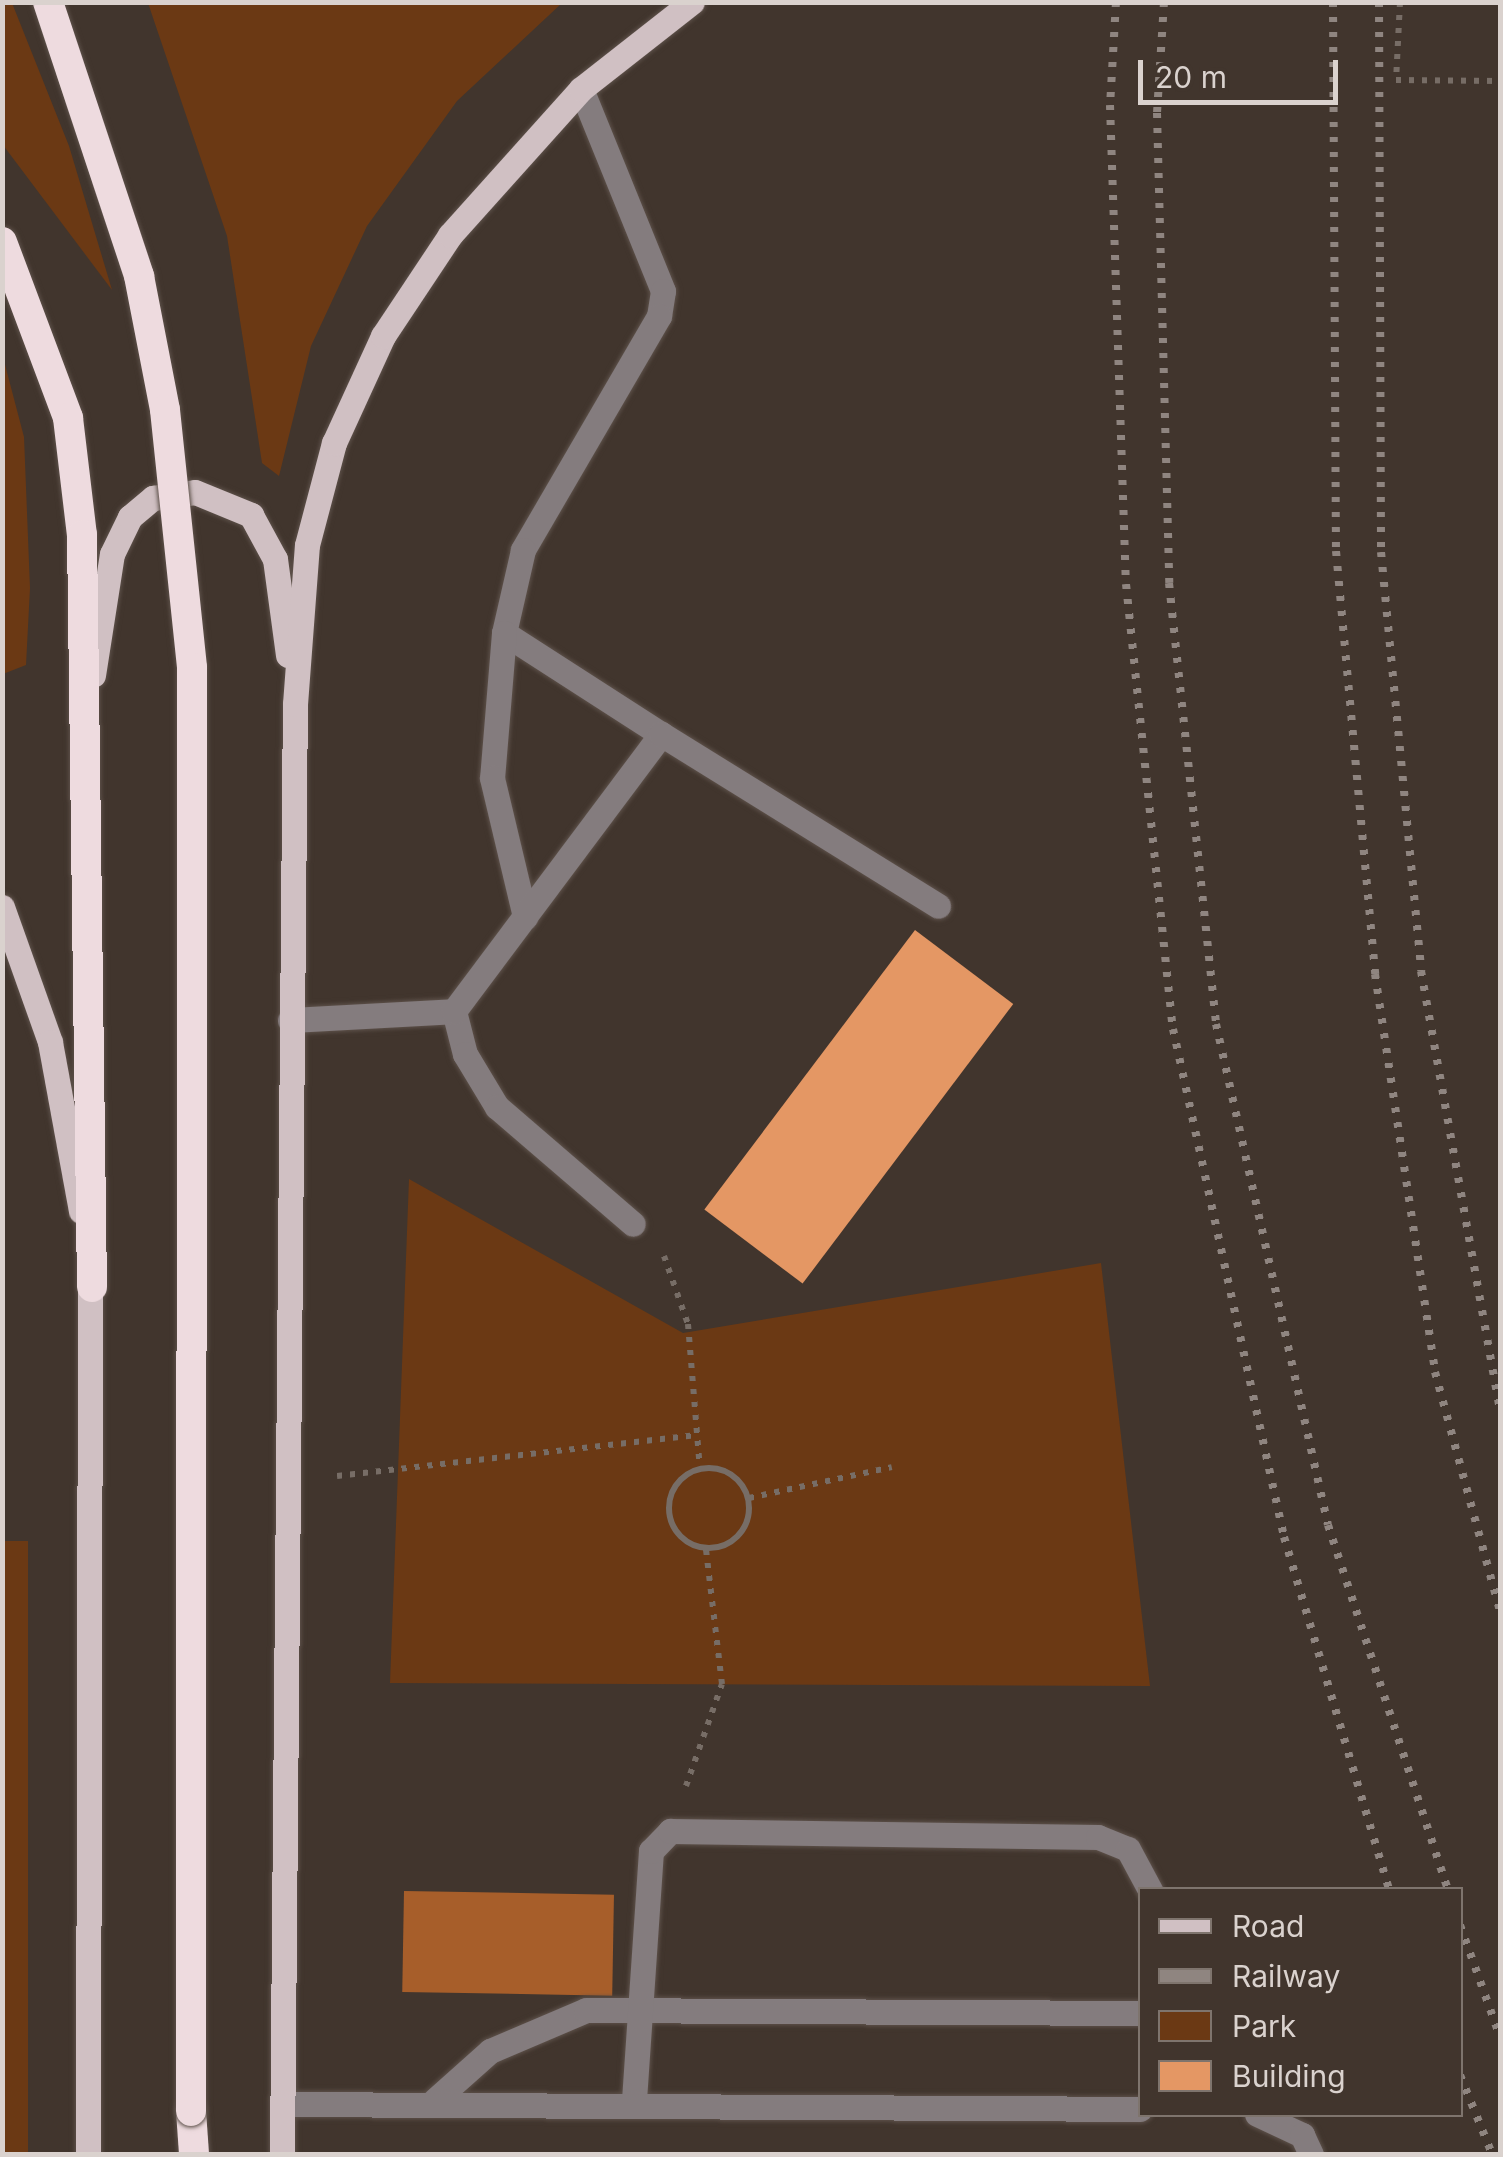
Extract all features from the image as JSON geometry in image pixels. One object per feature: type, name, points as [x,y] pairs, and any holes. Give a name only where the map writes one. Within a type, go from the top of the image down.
[{"type":"highway","points":[[48,2],[139,276],[165,410],[192,668],[194,2154]]},
{"type":"highway","points":[[2,242],[68,418],[90,690],[92,1287]]},
{"type":"main road","points":[[282,2154],[294,704],[307,545],[334,443],[383,336],[450,235],[582,89],[692,2]]},
{"type":"main road","points":[[90,690],[112,554],[130,517],[153,498],[195,492],[251,514],[275,559],[294,704]]},
{"type":"main road","points":[[2,908],[50,1042],[92,1287],[88,2154]]},
{"type":"lane","points":[[524,917],[492,778],[504,633],[523,550],[660,316],[661,270],[582,89]]},
{"type":"lane","points":[[504,633],[938,906]]},
{"type":"lane","points":[[454,1011],[661,734]]},
{"type":"lane","points":[[290,1020],[454,1011]]},
{"type":"lane","points":[[454,1011],[465,1054],[497,1107],[633,1224]]},
{"type":"lane","points":[[634,2100],[651,1851],[670,1831],[1098,1837],[1128,1849],[1148,1887]]},
{"type":"lane","points":[[434,2100],[490,2051],[539,2024],[640,2004],[1138,2013]]},
{"type":"lane","points":[[284,2104],[634,2100],[1138,2109]]},
{"type":"lane","points":[[1263,2117],[1302,2135],[1311,2154]]},
{"type":"path","points":[[1400,2],[1396,80],[1500,81]]},
{"type":"path","points":[[633,1224],[660,1245],[688,1324],[700,1470]]},
{"type":"path","points":[[337,1476],[695,1435]]},
{"type":"path","points":[[748,1498],[892,1467]]},
{"type":"path","points":[[700,1470],[736,1476],[748,1498],[747,1523],[730,1542],[706,1549],[682,1539],[669,1517],[672,1492],[700,1470]]},
{"type":"path","points":[[670,1831],[722,1684],[706,1549]]},
{"type":"green space","points":[[2,3],[12,3],[69,146],[112,290],[3,145]]},
{"type":"green space","points":[[148,3],[562,3],[457,101],[367,226],[311,346],[279,476],[262,463],[227,236]]},
{"type":"green space","points":[[3,357],[24,437],[30,588],[26,665],[3,674]]},
{"type":"green space","points":[[409,1179],[683,1333],[1101,1263],[1150,1686],[390,1683]]},
{"type":"green space","points":[[2,1541],[28,1541],[28,2154],[2,2154]]},
{"type":"shaded area","points":[[404,1891],[614,1895],[612,1996],[402,1992]]},
{"type":"building","points":[[915,930],[1013,1004],[803,1284],[704,1210]]},
{"type":"railway","points":[[1116,2],[1110,105],[1126,584],[1173,1029],[1284,1537],[1388,1887]]},
{"type":"railway","points":[[1164,2],[1157,113],[1169,583],[1216,1024],[1328,1525],[1447,1887]]},
{"type":"railway","points":[[1333,2],[1336,551],[1375,974],[1435,1372],[1500,1611]]},
{"type":"railway","points":[[1379,2],[1381,552],[1421,971],[1500,1409]]},
{"type":"railway","points":[[1463,1933],[1500,2037]]},
{"type":"railway","points":[[1463,2082],[1492,2154]]}]
